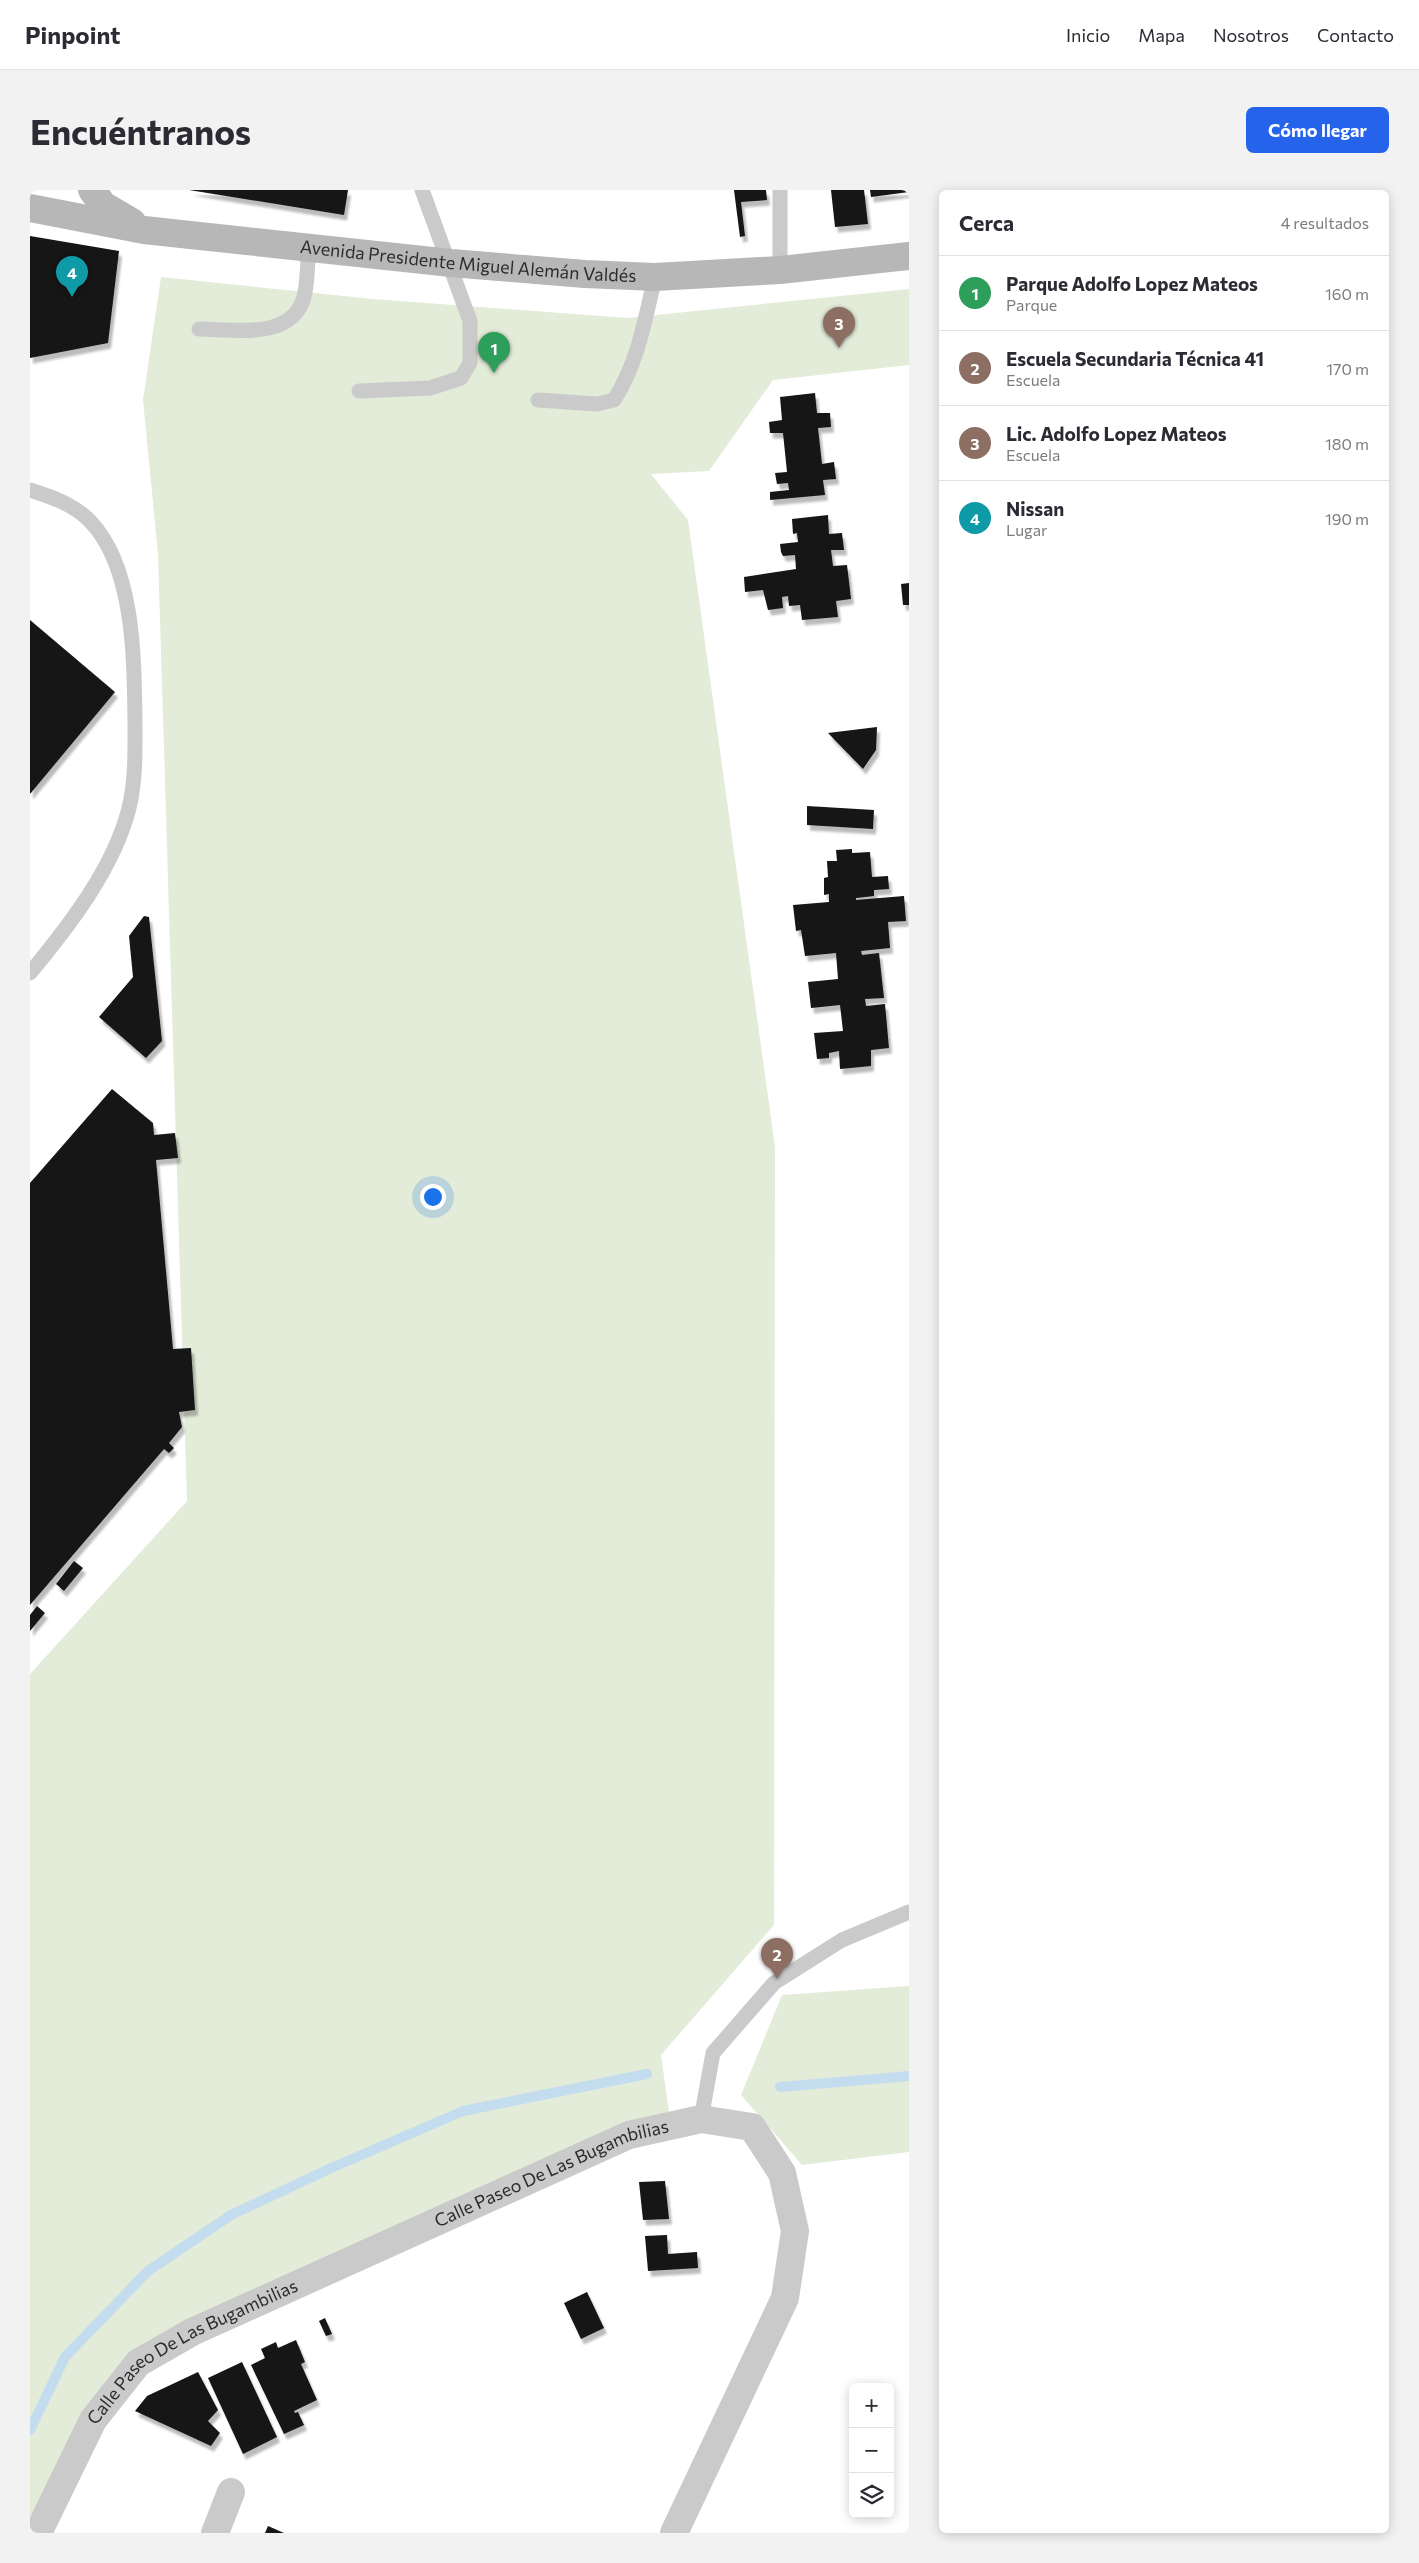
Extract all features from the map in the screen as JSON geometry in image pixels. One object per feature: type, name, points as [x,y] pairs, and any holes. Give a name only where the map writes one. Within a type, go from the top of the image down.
[{"type":"street","points":[[92,190],[103,205],[144,230]]},
{"type":"street","name":"Avenida Presidente Miguel Alemán Valdés","points":[[30,208],[144,230],[451,263],[655,277],[780,270],[909,256]]},
{"type":"street","name":"Calle Paseo De Las Bugambilias","points":[[38,2533],[93,2420],[138,2363],[192,2332],[629,2135],[701,2119],[752,2127],[782,2173],[795,2231],[785,2298],[674,2533]]},
{"type":"street","points":[[215,2533],[231,2492]]},
{"type":"lane","points":[[359,391],[430,388],[461,378],[470,363],[470,321],[451,263],[422,190]]},
{"type":"lane","points":[[780,190],[780,270]]},
{"type":"lane","points":[[199,329],[262,329],[286,324],[298,312],[304,296],[309,247]]},
{"type":"lane","points":[[538,400],[597,404],[614,400],[627,379],[642,332],[655,277]]},
{"type":"lane","points":[[30,490],[62,500],[90,521],[111,553],[125,597],[134,649],[135,770],[129,808],[118,840],[97,880],[62,934],[30,973]]},
{"type":"lane","points":[[701,2119],[713,2053],[774,1983],[842,1940],[909,1912]]},
{"type":"green space","points":[[161,277],[373,299],[627,318],[909,289],[909,365],[773,380],[709,471],[651,474],[688,520],[775,1147],[774,1925],[661,2055],[671,2126],[138,2363],[30,2533],[30,1674],[187,1501],[158,554],[143,400]]},
{"type":"green space","points":[[909,1986],[909,2152],[802,2165],[741,2095],[782,1995]]},
{"type":"building","points":[[189,190],[348,190],[344,215]]},
{"type":"building","points":[[734,190],[766,190],[767,200],[741,202],[745,236],[740,237]]},
{"type":"building","points":[[831,190],[864,190],[868,224],[835,227]]},
{"type":"building","points":[[870,190],[908,190],[909,192],[871,197]]},
{"type":"building","points":[[30,236],[119,251],[108,343],[30,358]]},
{"type":"building","points":[[815,393],[817,413],[830,413],[831,427],[818,428],[822,464],[834,462],[836,479],[823,480],[825,495],[770,500],[770,492],[789,490],[788,483],[777,484],[775,473],[787,472],[783,433],[770,433],[769,422],[782,420],[780,397]]},
{"type":"building","points":[[828,515],[829,534],[842,533],[844,550],[831,550],[833,566],[847,565],[851,599],[836,601],[838,617],[802,620],[800,605],[789,606],[788,596],[782,597],[783,608],[768,610],[763,590],[745,592],[744,577],[796,569],[795,555],[783,556],[780,544],[798,542],[797,533],[793,534],[792,519]]},
{"type":"building","points":[[909,583],[909,605],[903,605],[901,584]]},
{"type":"building","points":[[30,620],[115,692],[30,794]]},
{"type":"building","points":[[877,727],[876,750],[863,769],[828,733]]},
{"type":"building","points":[[807,806],[874,810],[873,829],[807,825]]},
{"type":"building","points":[[852,849],[852,853],[870,852],[872,877],[888,876],[889,889],[874,890],[874,896],[856,898],[856,900],[904,896],[906,921],[888,922],[890,948],[861,951],[862,955],[879,953],[884,998],[865,999],[866,1006],[885,1004],[889,1048],[871,1050],[871,1066],[840,1069],[839,1051],[829,1053],[829,1058],[817,1059],[814,1033],[843,1031],[840,1005],[811,1008],[808,982],[838,979],[836,953],[805,956],[801,930],[796,931],[793,905],[829,902],[829,894],[824,895],[824,878],[828,877],[827,861],[837,861],[836,850]]},
{"type":"building","points":[[144,916],[149,917],[162,1041],[146,1058],[99,1017],[133,977],[129,936]]},
{"type":"building","points":[[112,1089],[153,1123],[154,1135],[175,1133],[178,1158],[156,1160],[173,1349],[191,1348],[195,1410],[179,1412],[182,1427],[169,1443],[174,1448],[169,1453],[164,1449],[30,1605],[30,1183]]},
{"type":"building","points":[[74,1561],[83,1568],[64,1591],[56,1584]]},
{"type":"building","points":[[37,1606],[45,1613],[30,1631],[30,1615]]},
{"type":"building","points":[[665,2181],[669,2219],[643,2220],[639,2182]]},
{"type":"building","points":[[667,2235],[668,2254],[697,2252],[698,2268],[648,2271],[645,2236]]},
{"type":"building","points":[[587,2292],[604,2328],[581,2339],[564,2303]]},
{"type":"building","points":[[325,2318],[332,2334],[326,2336],[319,2321]]},
{"type":"building","points":[[296,2340],[305,2362],[301,2364],[317,2400],[294,2411],[295,2413],[298,2412],[304,2425],[284,2434],[251,2365],[265,2358],[261,2349],[276,2342],[278,2348]]},
{"type":"building","points":[[242,2362],[277,2437],[243,2454],[208,2378]]},
{"type":"building","points":[[198,2372],[218,2410],[208,2421],[220,2433],[211,2446],[135,2411],[147,2396]]},
{"type":"building","points":[[268,2526],[284,2533],[265,2533]]},
{"type":"waterway","points":[[30,2430],[65,2357],[148,2271],[231,2215],[329,2169],[463,2111],[647,2074]]},
{"type":"waterway","points":[[780,2087],[909,2076]]},
{"type":"place","name":"Nissan","points":[[72,297]]},
{"type":"place","name":"Lic. Adolfo Lopez Mateos","points":[[839,348]]},
{"type":"place","name":"Parque Adolfo Lopez Mateos","points":[[494,373]]},
{"type":"place","name":"Escuela Secundaria Técnica 41","points":[[777,1979]]}]
